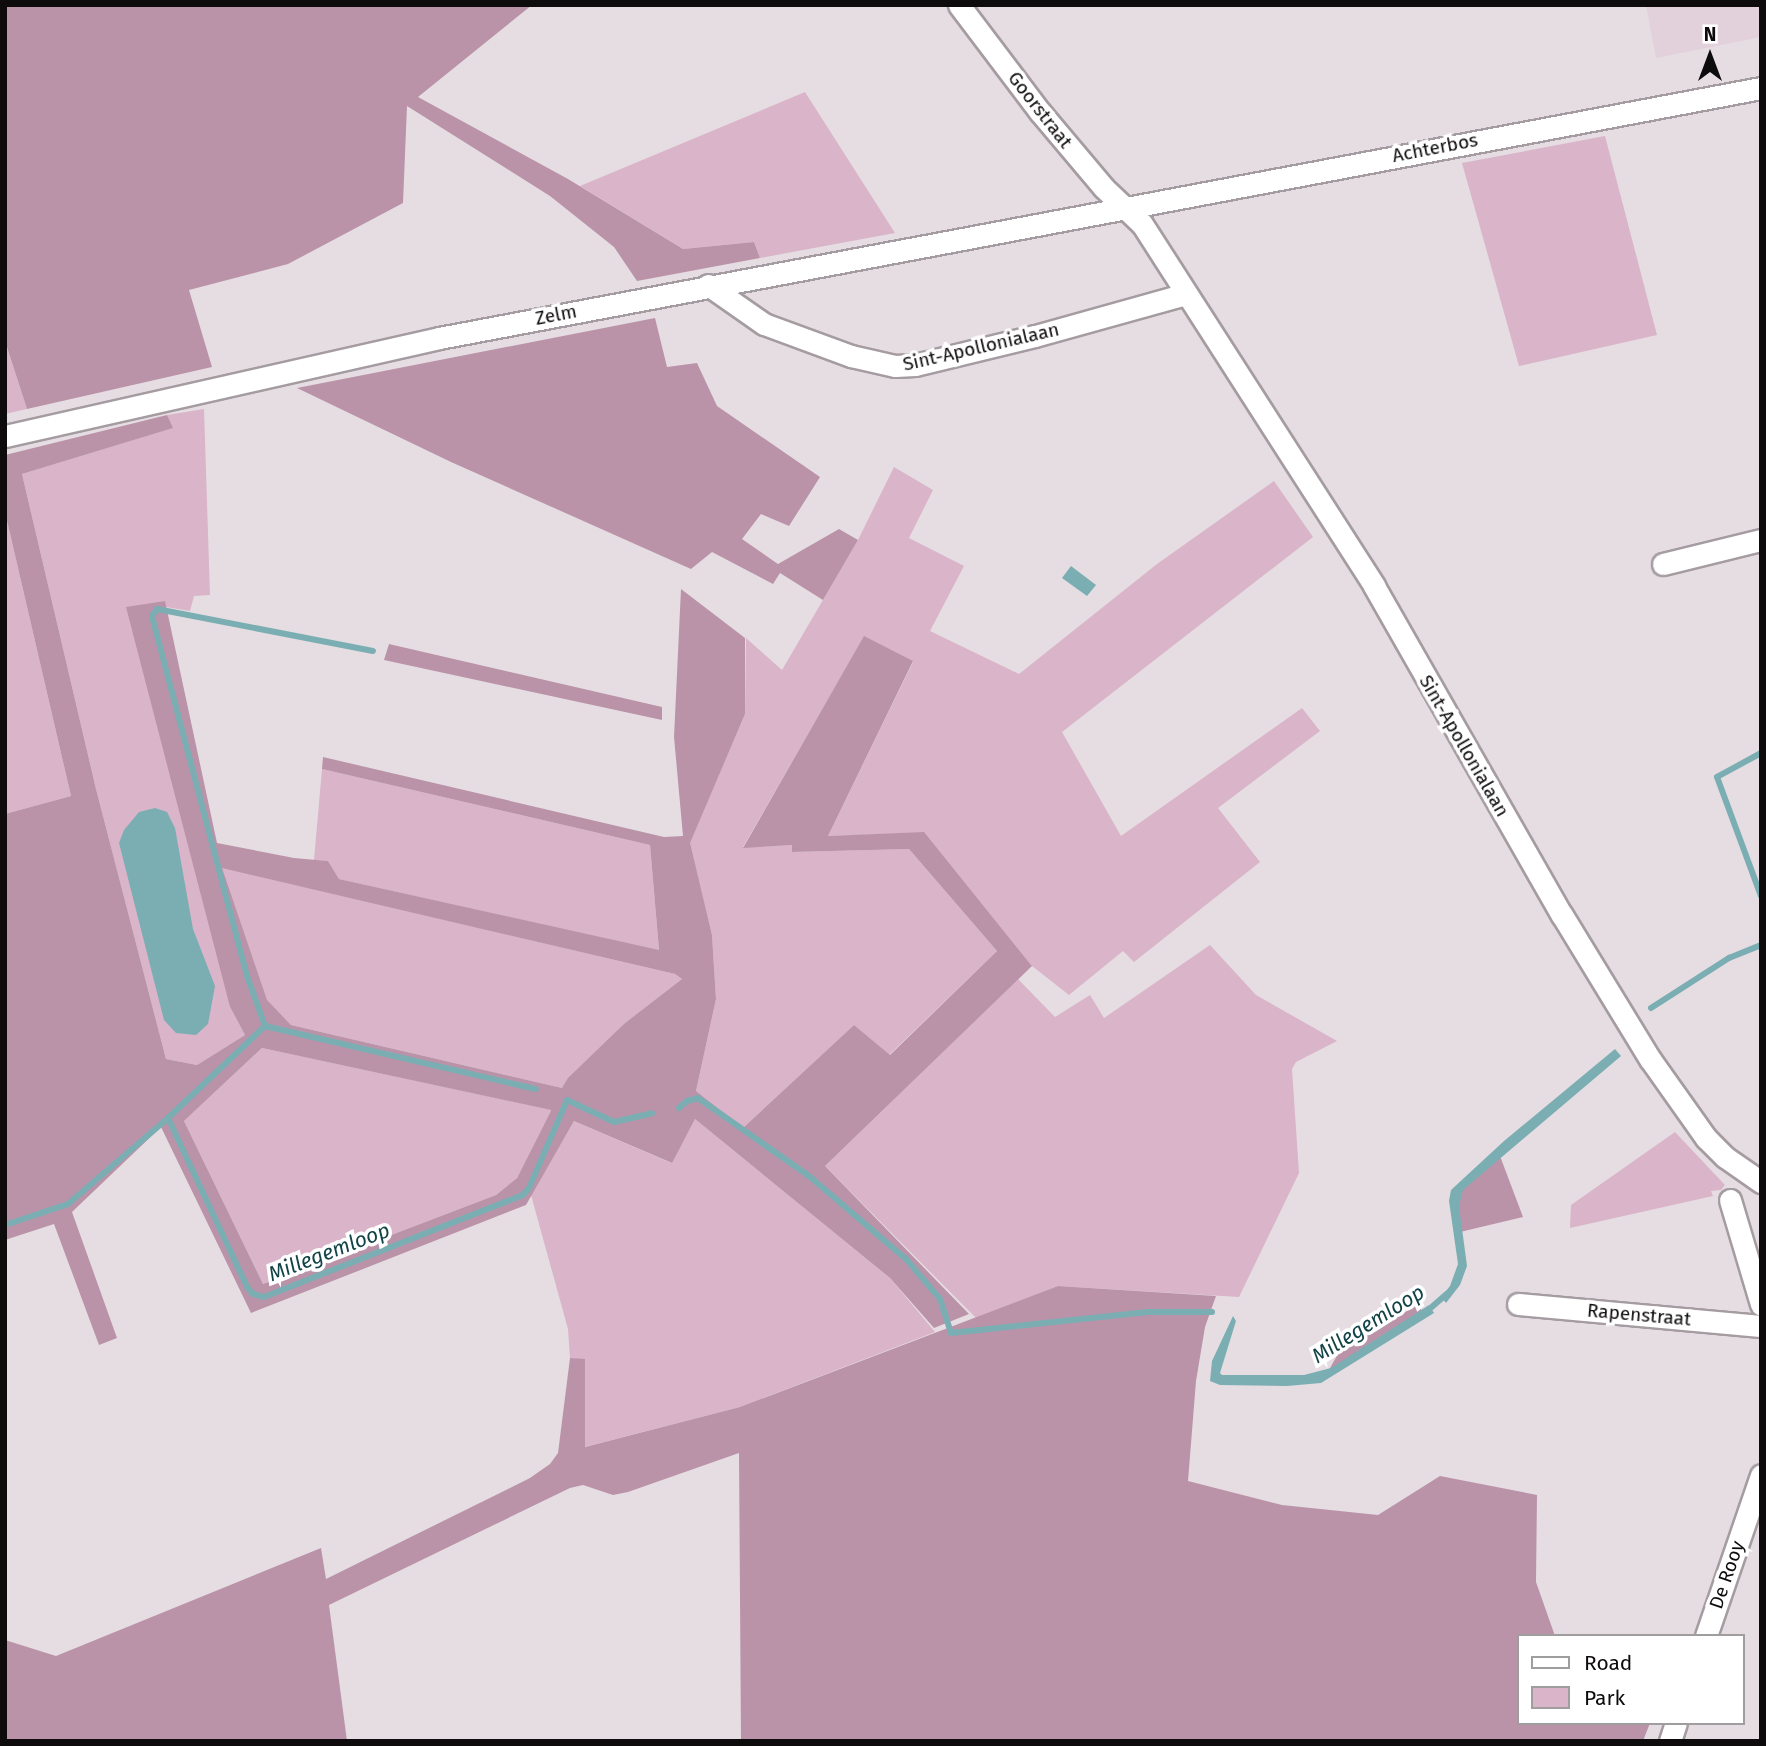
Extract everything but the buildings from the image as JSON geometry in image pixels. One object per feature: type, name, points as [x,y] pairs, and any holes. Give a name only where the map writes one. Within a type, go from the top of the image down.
[{"type":"street","name":"Goorstraat","points":[[959,5],[1040,112],[1104,188],[1118,211]]},
{"type":"street","name":"Achterbos","points":[[1118,211],[1452,144],[1761,88]]},
{"type":"street","name":"Zelm","points":[[5,436],[426,341],[708,285],[1118,211]]},
{"type":"street","name":"Sint-Apollonialaan","points":[[1118,211],[1142,224],[1374,586],[1562,915],[1650,1059],[1706,1138],[1725,1157],[1761,1182]]},
{"type":"street","name":"Sint-Apollonialaan","points":[[708,285],[764,324],[869,362],[895,366],[915,365],[1035,336],[1185,294]]},
{"type":"street","points":[[1663,564],[1761,540]]},
{"type":"street","points":[[1730,1200],[1761,1304]]},
{"type":"street","name":"Rapenstraat","points":[[1518,1304],[1761,1326]]},
{"type":"street","name":"De Rooy","points":[[1707,1634],[1761,1475]]},
{"type":"shaded area","points":[[5,5],[532,5],[418,97],[568,179],[683,249],[754,242],[760,258],[637,281],[614,247],[550,196],[407,106],[403,203],[288,264],[189,290],[212,367],[27,409],[5,341]]},
{"type":"shaded area","points":[[1646,5],[1761,5],[1761,37],[1656,58]]},
{"type":"shaded area","points":[[655,318],[667,367],[697,363],[717,406],[820,477],[789,526],[761,514],[742,539],[778,564],[839,529],[858,540],[823,600],[780,573],[773,584],[712,552],[691,569],[451,462],[297,388]]},
{"type":"shaded area","points":[[167,415],[173,428],[22,474],[96,789],[166,1059],[197,1065],[245,1035],[230,1007],[126,607],[165,601],[217,843],[294,858],[328,861],[339,879],[659,950],[650,845],[322,769],[323,757],[664,837],[683,836],[674,737],[681,589],[745,638],[745,714],[690,843],[712,935],[716,999],[696,1091],[743,1128],[854,1025],[890,1055],[997,951],[909,849],[792,852],[792,845],[743,848],[864,636],[913,661],[828,836],[924,832],[1032,966],[825,1166],[969,1314],[934,1328],[890,1278],[695,1119],[672,1163],[574,1121],[526,1205],[251,1313],[161,1127],[72,1212],[117,1338],[99,1345],[54,1224],[5,1240],[5,814],[71,796],[5,512],[5,455]],"holes":[[[222,868],[675,974],[682,979],[625,1023],[568,1078],[562,1088],[291,1025],[267,1000]],[[262,1048],[551,1110],[551,1111],[517,1178],[496,1195],[263,1284],[184,1121]]]},
{"type":"shaded area","points":[[389,644],[662,707],[662,720],[384,660]]},
{"type":"shaded area","points":[[1500,1156],[1523,1217],[1460,1232],[1457,1205],[1462,1188]]},
{"type":"shaded area","points":[[1058,1286],[1216,1296],[1205,1327],[1196,1381],[1188,1481],[1282,1505],[1378,1515],[1440,1476],[1537,1495],[1536,1582],[1554,1634],[1518,1634],[1518,1725],[1649,1725],[1643,1741],[741,1741],[739,1453],[628,1492],[613,1495],[583,1485],[570,1488],[329,1605],[347,1741],[5,1741],[5,1640],[56,1656],[321,1548],[326,1579],[530,1478],[550,1464],[558,1453],[570,1358],[585,1359],[585,1447],[740,1407]]},
{"type":"shaded area","points":[[1417,1305],[1427,1316],[1344,1367],[1329,1370],[1339,1352]]},
{"type":"green space","points":[[805,92],[895,233],[760,258],[754,242],[683,249],[580,186]]},
{"type":"green space","points":[[1605,136],[1657,335],[1519,366],[1462,163]]},
{"type":"green space","points":[[5,341],[27,409],[5,414]]},
{"type":"green space","points":[[204,409],[210,595],[194,596],[190,611],[166,607],[165,602],[230,1007],[245,1035],[197,1065],[166,1059],[96,789],[22,474],[172,428],[167,415]]},
{"type":"green space","points":[[894,467],[933,490],[909,538],[964,566],[930,631],[1019,674],[1157,564],[1274,481],[1313,537],[1062,732],[1121,836],[1302,708],[1320,731],[1218,808],[1260,862],[1134,962],[1123,951],[1069,995],[1032,966],[924,833],[828,836],[913,662],[864,637],[743,847],[792,845],[793,852],[909,849],[997,951],[889,1055],[854,1025],[743,1128],[696,1091],[716,999],[712,935],[689,843],[745,714],[746,638],[782,670],[858,540]]},
{"type":"green space","points":[[5,512],[71,796],[5,814]]},
{"type":"green space","points":[[322,769],[650,845],[659,951],[339,879],[328,861],[314,860]]},
{"type":"green space","points":[[221,867],[675,974],[682,979],[625,1023],[562,1088],[291,1025],[267,1001]]},
{"type":"green space","points":[[1210,945],[1256,995],[1337,1041],[1296,1062],[1292,1069],[1299,1173],[1239,1297],[1058,1286],[976,1318],[825,1166],[1018,979],[1055,1017],[1090,995],[1104,1018]]},
{"type":"green space","points":[[262,1048],[552,1110],[517,1178],[496,1195],[263,1284],[184,1121]]},
{"type":"green space","points":[[695,1119],[890,1278],[935,1332],[740,1407],[584,1447],[585,1360],[570,1358],[568,1329],[531,1195],[574,1121],[671,1163]]},
{"type":"green space","points":[[1675,1132],[1725,1185],[1721,1190],[1711,1191],[1713,1196],[1570,1228],[1571,1205]]},
{"type":"water","points":[[1071,566],[1096,585],[1087,596],[1062,578]]},
{"type":"water","points":[[155,808],[167,812],[175,828],[193,929],[215,986],[208,1024],[196,1035],[176,1033],[164,1020],[119,843],[124,830],[139,812]]},
{"type":"water","points":[[1615,1049],[1621,1056],[1463,1190],[1459,1206],[1467,1266],[1460,1285],[1446,1303],[1441,1297],[1450,1286],[1458,1264],[1449,1201],[1451,1190],[1504,1141]]},
{"type":"water","points":[[1429,1305],[1434,1313],[1321,1383],[1287,1386],[1220,1385],[1210,1381],[1212,1361],[1233,1316],[1236,1321],[1220,1373],[1222,1375],[1304,1375],[1331,1368]]},
{"type":"waterway","points":[[265,1026],[247,976],[152,616],[157,609],[373,651]]},
{"type":"waterway","name":"Millegemloop","points":[[1761,753],[1717,777],[1761,896]]},
{"type":"waterway","name":"Millegemloop","points":[[1651,1008],[1729,958],[1761,945]]},
{"type":"waterway","points":[[168,1118],[265,1026],[536,1089]]},
{"type":"waterway","name":"Millegemloop","points":[[679,1108],[687,1101],[698,1098],[809,1176],[906,1259],[940,1299],[951,1333],[1148,1312],[1212,1312]]},
{"type":"waterway","name":"Millegemloop","points":[[5,1225],[68,1204],[168,1118],[247,1287],[253,1294],[264,1297],[523,1195],[529,1188],[567,1100],[614,1122],[652,1113]]},
{"type":"waterway","name":"Millegemloop","points":[[1426,1312],[1447,1294]]}]
